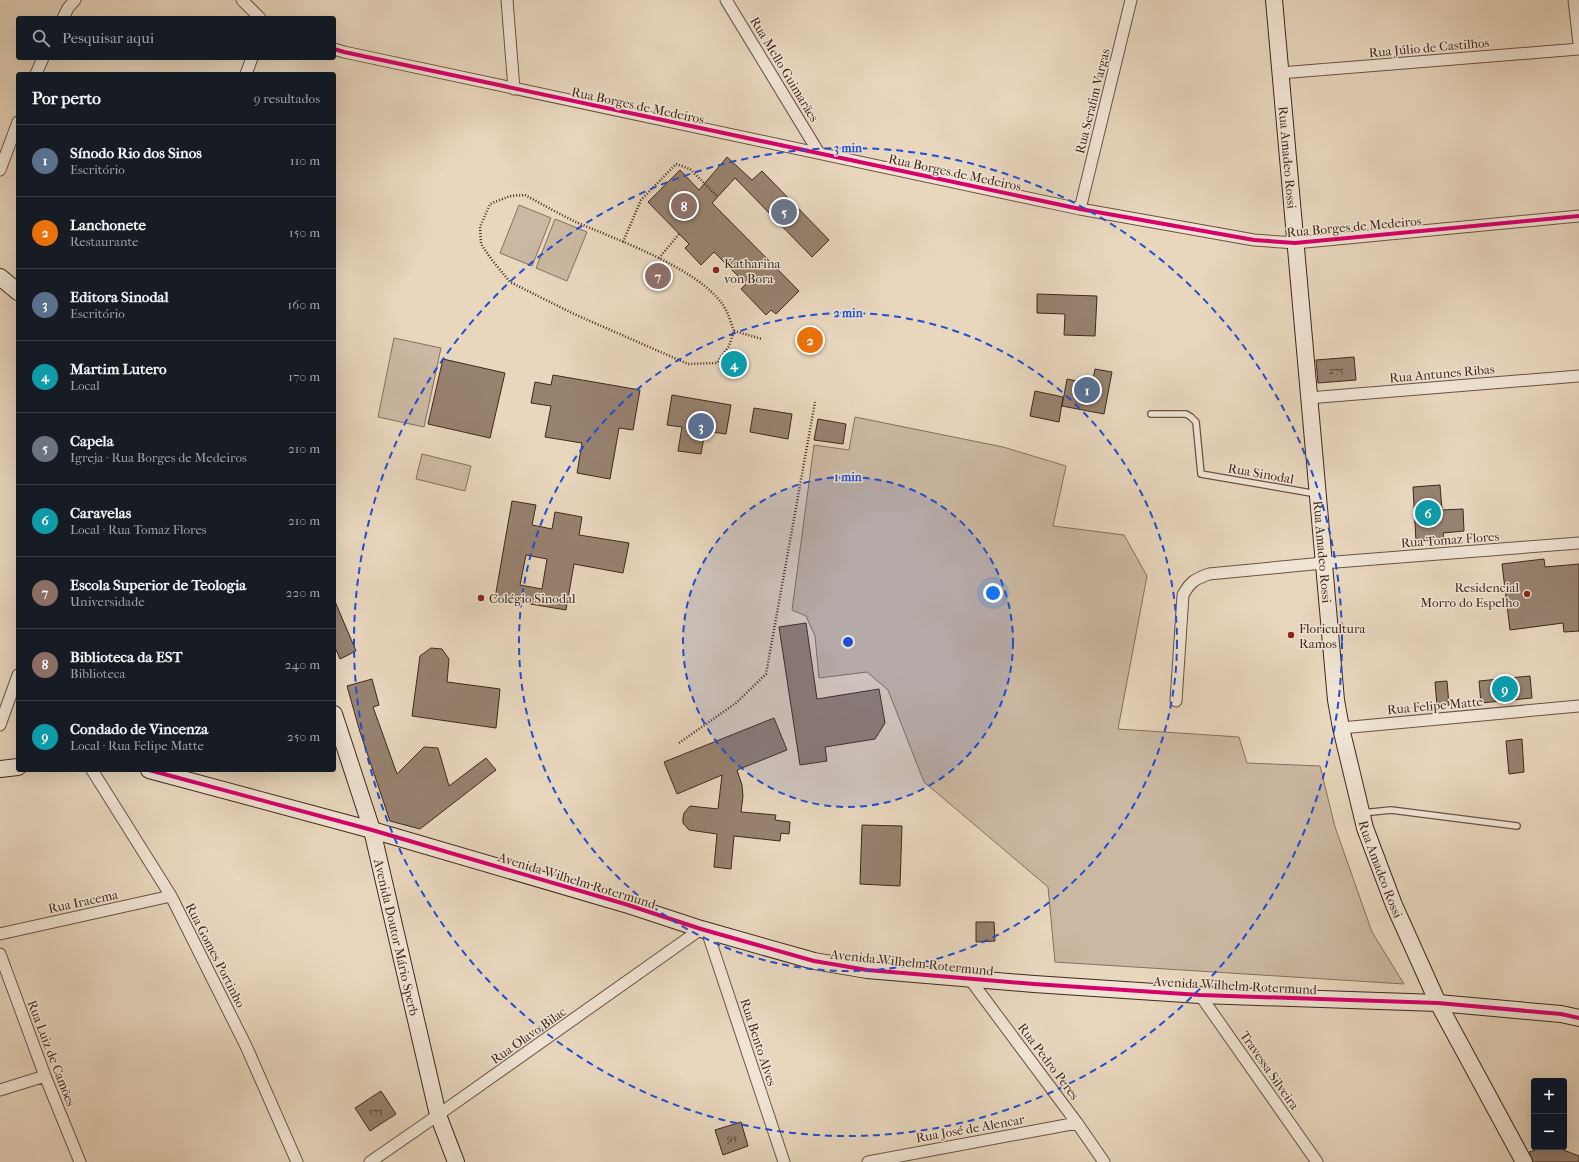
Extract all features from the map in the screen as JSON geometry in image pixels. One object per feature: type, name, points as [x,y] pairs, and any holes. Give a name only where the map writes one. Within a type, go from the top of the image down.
[{"type":"street","points":[[64,16],[68,8],[75,0]]},
{"type":"street","points":[[242,0],[258,16]]},
{"type":"street","points":[[508,0],[514,89]]},
{"type":"street","name":"Rua Mello Guimarães","points":[[726,0],[819,153]]},
{"type":"street","name":"Rua Serafim Vargas","points":[[1080,209],[1131,0]]},
{"type":"street","name":"Rua Amadeo Rossi","points":[[1273,0],[1323,563],[1336,700],[1341,728],[1365,828],[1394,905],[1438,1003],[1524,1162]]},
{"type":"street","points":[[1574,0],[1579,44]]},
{"type":"street","name":"Rua Júlio de Castilhos","points":[[1280,73],[1579,49]]},
{"type":"street","name":"Rua Borges de Medeiros","points":[[336,50],[514,89],[1080,209],[1254,240],[1295,243],[1579,216]]},
{"type":"street","points":[[37,72],[42,60]]},
{"type":"street","points":[[247,72],[251,60]]},
{"type":"street","points":[[0,170],[16,127]]},
{"type":"street","points":[[0,277],[16,290]]},
{"type":"street","name":"Rua Antunes Ribas","points":[[1308,398],[1579,376]]},
{"type":"street","name":"Rua Tomaz Flores","points":[[1176,701],[1183,595],[1188,586],[1196,579],[1209,574],[1323,563],[1579,543]]},
{"type":"street","points":[[0,725],[16,681]]},
{"type":"street","name":"Rua Felipe Matte","points":[[1341,728],[1579,706]]},
{"type":"street","name":"Avenida Doutor Mário Sperb","points":[[336,720],[372,830],[438,1115],[456,1162]]},
{"type":"street","points":[[0,769],[16,767]]},
{"type":"street","name":"Rua Gomes Portinho","points":[[93,772],[171,896],[246,1046],[297,1162]]},
{"type":"street","name":"Avenida Wilhelm Rotermund","points":[[156,772],[372,830],[625,904],[704,930],[814,961],[868,970],[969,978],[1200,994],[1438,1003],[1561,1014],[1579,1018]]},
{"type":"street","name":"Rua Iracema","points":[[0,934],[171,896]]},
{"type":"street","name":"Rua Olavo Bilac","points":[[370,1162],[704,930]]},
{"type":"street","name":"Rua Bento Alves","points":[[704,930],[784,1162]]},
{"type":"street","name":"Rua Luiz de Camões","points":[[0,954],[45,1076],[80,1162]]},
{"type":"street","name":"Rua Pedro Peres","points":[[969,978],[1077,1123],[1104,1162]]},
{"type":"street","name":"Travessa Silveira","points":[[1200,994],[1317,1162]]},
{"type":"street","points":[[0,1090],[45,1076]]},
{"type":"street","name":"Rua José de Alencar","points":[[868,1162],[905,1158],[1077,1123]]},
{"type":"lane","name":"Rua Sinodal","points":[[1151,414],[1186,414],[1196,422],[1201,474],[1318,494]]},
{"type":"lane","points":[[1362,813],[1391,810],[1517,826]]},
{"type":"path","points":[[622,242],[641,200],[676,164],[690,169],[717,196]]},
{"type":"path","points":[[525,195],[574,221],[659,258],[695,279],[711,292],[724,306],[734,331],[729,346],[717,363],[688,364],[574,314],[510,282],[481,244],[480,227],[490,204],[510,196],[525,195]]},
{"type":"path","points":[[659,258],[679,234]]},
{"type":"path","points":[[734,331],[762,339]]},
{"type":"path","points":[[679,743],[736,703],[766,674],[815,402]]},
{"type":"shaded area","points":[[519,205],[551,218],[532,266],[500,253]]},
{"type":"shaded area","points":[[555,219],[587,232],[567,281],[536,268]]},
{"type":"shaded area","points":[[394,338],[441,348],[424,427],[378,417]]},
{"type":"shaded area","points":[[855,417],[1003,447],[1066,466],[1053,526],[1124,535],[1147,576],[1118,729],[1239,737],[1247,763],[1320,766],[1335,827],[1372,932],[1404,984],[1055,962],[1048,887],[924,782],[888,690],[867,672],[819,678],[815,636],[806,616],[792,610],[814,445],[849,450]]},
{"type":"shaded area","points":[[422,454],[471,466],[465,491],[416,479]]},
{"type":"building","points":[[727,157],[752,180],[762,171],[829,240],[812,257],[735,178],[712,203],[799,291],[776,314],[771,310],[766,315],[741,289],[746,284],[714,252],[701,265],[685,248],[689,244],[648,202],[680,170],[699,190]]},
{"type":"building","points":[[1037,294],[1097,296],[1095,336],[1064,335],[1065,314],[1037,313]]},
{"type":"building","points":[[819,330],[821,348],[802,349],[801,331]]},
{"type":"building","points":[[1354,357],[1356,380],[1318,383],[1316,360]]},
{"type":"building","points":[[443,359],[505,373],[490,438],[428,424]]},
{"type":"building","points":[[1095,369],[1112,372],[1104,414],[1062,406],[1067,379],[1092,384]]},
{"type":"building","points":[[553,375],[640,390],[633,430],[619,428],[610,479],[577,473],[582,443],[545,437],[551,406],[531,403],[535,382],[551,385]]},
{"type":"building","points":[[1035,391],[1063,397],[1059,422],[1030,416]]},
{"type":"building","points":[[672,395],[731,405],[726,434],[705,431],[701,454],[678,451],[682,427],[667,425]]},
{"type":"building","points":[[754,408],[792,414],[788,439],[750,432]]},
{"type":"building","points":[[818,419],[846,424],[843,444],[814,440]]},
{"type":"building","points":[[1440,485],[1442,510],[1463,509],[1464,531],[1443,533],[1444,539],[1416,541],[1413,487]]},
{"type":"building","points":[[512,501],[536,505],[532,525],[552,529],[555,512],[582,517],[579,535],[629,543],[623,573],[574,564],[566,610],[495,598]],"holes":[[[526,555],[547,559],[542,589],[520,585]]]},
{"type":"building","points":[[1544,559],[1545,567],[1579,564],[1579,631],[1564,632],[1563,623],[1510,630],[1502,564]]},
{"type":"building","points":[[336,604],[356,651],[340,659],[336,650]]},
{"type":"building","points":[[806,623],[817,699],[879,689],[885,723],[875,739],[825,747],[827,761],[800,765],[779,627]]},
{"type":"building","points":[[431,648],[442,649],[449,659],[447,682],[500,689],[496,728],[412,716],[420,656]]},
{"type":"building","points":[[1530,676],[1532,698],[1481,703],[1479,681]]},
{"type":"building","points":[[372,679],[379,705],[373,707],[397,774],[424,747],[438,748],[449,786],[486,758],[496,770],[420,829],[390,821],[360,732],[347,686]]},
{"type":"building","points":[[1447,681],[1449,705],[1437,706],[1435,682]]},
{"type":"building","points":[[774,718],[787,750],[737,770],[742,785],[743,796],[741,812],[776,815],[775,820],[790,822],[789,834],[781,833],[780,841],[734,836],[731,869],[714,867],[717,834],[689,830],[683,823],[683,818],[684,813],[690,806],[718,809],[722,775],[677,794],[664,762]]},
{"type":"building","points":[[1522,739],[1524,772],[1509,774],[1506,741]]},
{"type":"building","points":[[862,825],[902,826],[900,886],[860,884]]},
{"type":"building","points":[[976,922],[994,922],[995,941],[976,942]]},
{"type":"building","points":[[381,1091],[396,1114],[370,1131],[355,1108]]},
{"type":"building","points":[[741,1122],[748,1146],[723,1155],[715,1130]]},
{"type":"building","points":[[1535,1150],[1564,1150],[1579,1156],[1579,1162],[1533,1162],[1529,1152]]},
{"type":"cycle path","points":[[336,50],[1080,209],[1254,240],[1295,243],[1579,216]]},
{"type":"cycle path","points":[[156,772],[372,830],[625,904],[701,929],[814,961],[867,970],[1034,984],[1200,995],[1438,1003],[1561,1014],[1579,1018]]},
{"type":"place","name":"Biblioteca da EST","points":[[684,206]]},
{"type":"place","name":"Capela","points":[[784,212]]},
{"type":"place","name":"Katharina von Bora","points":[[716,270]]},
{"type":"place","name":"Escola Superior de Teologia","points":[[658,276]]},
{"type":"place","name":"Lanchonete","points":[[810,340]]},
{"type":"place","name":"Martim Lutero","points":[[734,364]]},
{"type":"place","name":"Sínodo Rio dos Sinos","points":[[1087,390]]},
{"type":"place","name":"Editora Sinodal","points":[[701,426]]},
{"type":"place","name":"Caravelas","points":[[1428,513]]},
{"type":"place","name":"Residencial Morro do Espelho","points":[[1527,594]]},
{"type":"place","name":"Colégio Sinodal","points":[[481,598]]},
{"type":"place","name":"Floricultura Ramos","points":[[1291,635]]},
{"type":"place","name":"Condado de Vincenza","points":[[1505,689]]}]
